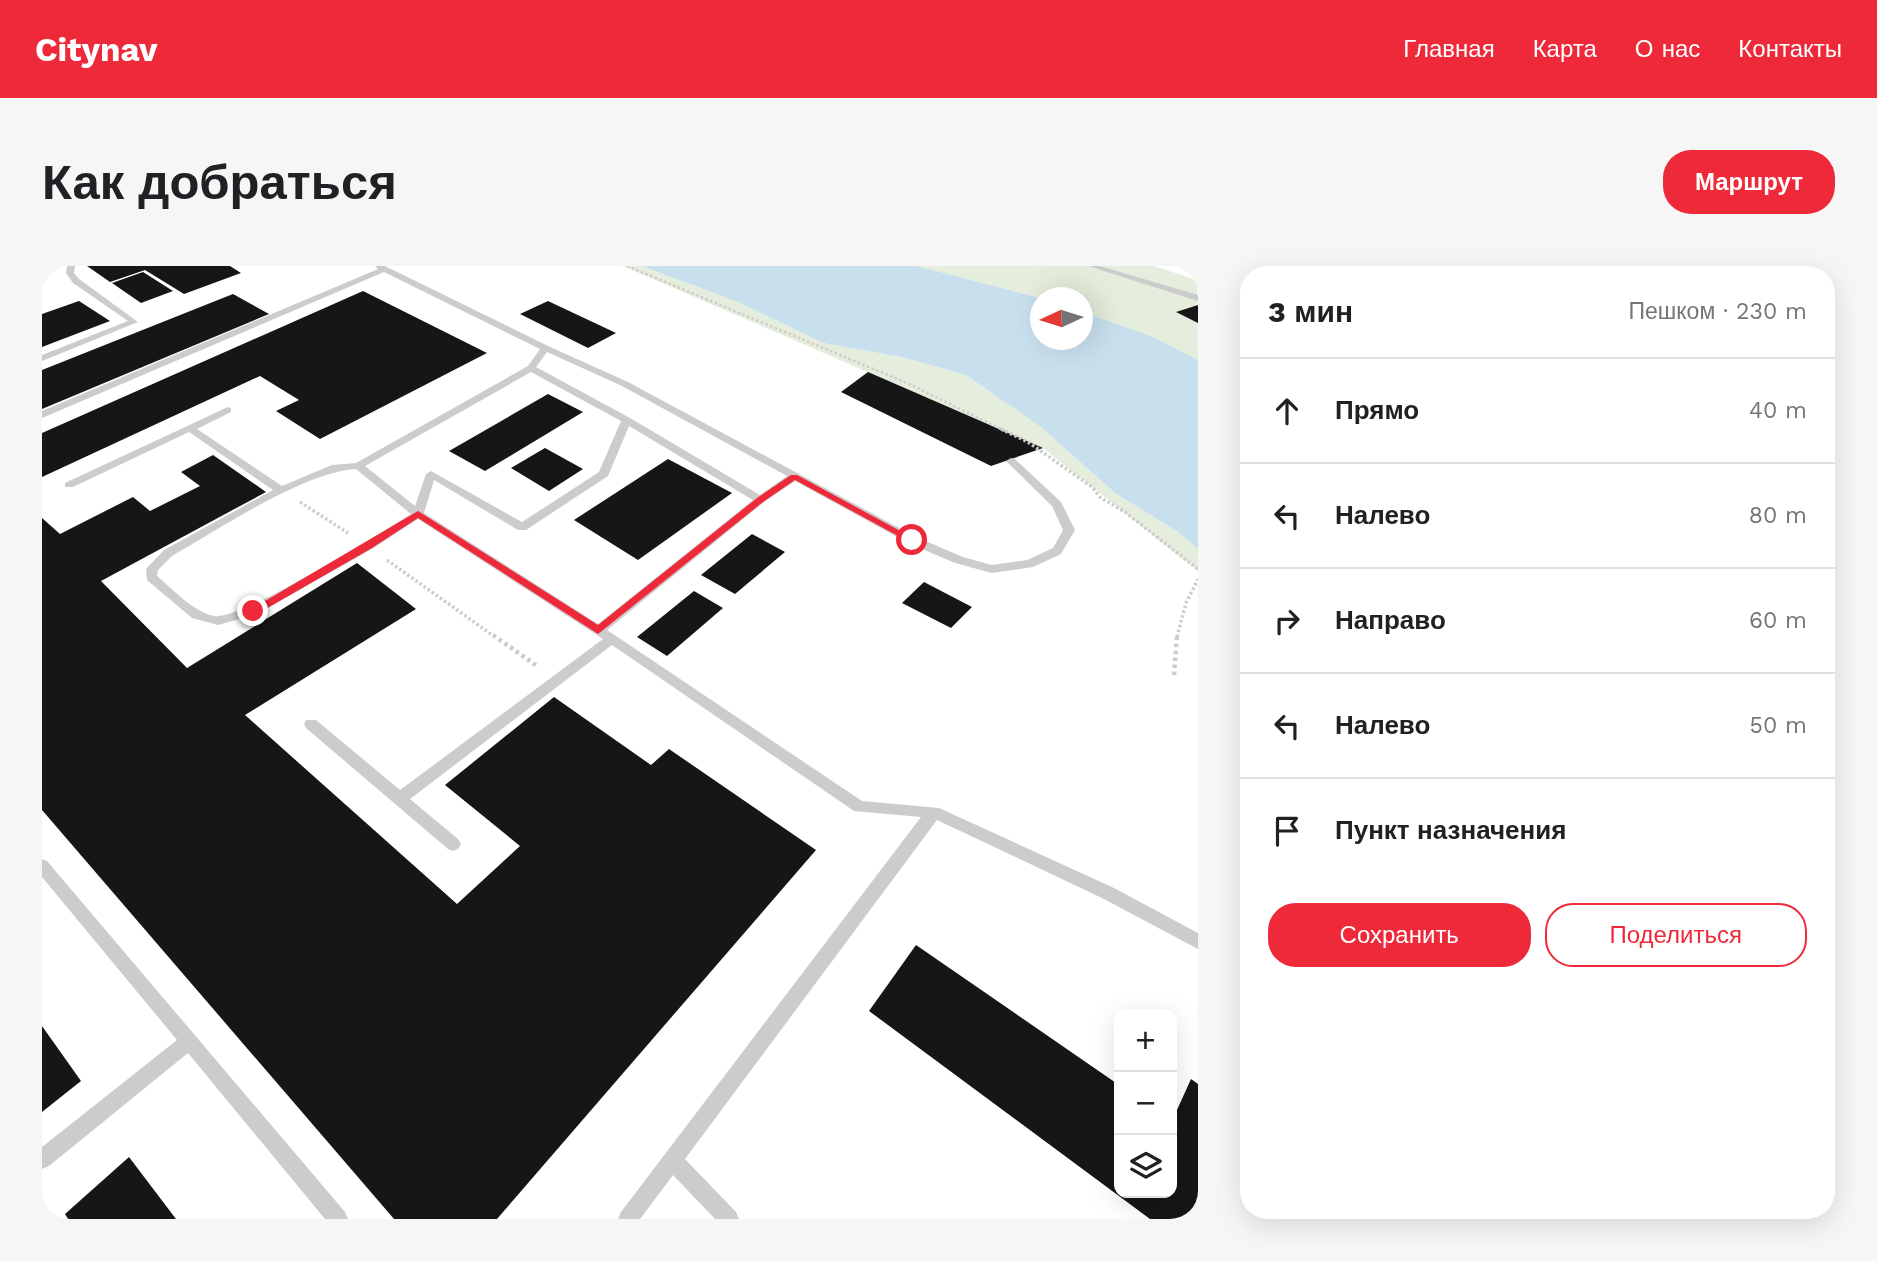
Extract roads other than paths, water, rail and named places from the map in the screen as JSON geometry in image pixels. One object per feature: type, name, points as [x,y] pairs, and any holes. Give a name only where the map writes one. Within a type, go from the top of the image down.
[{"type":"lane","points":[[42,358],[134,322],[76,281],[70,273],[71,266]]},
{"type":"lane","points":[[1091,266],[1198,298]]},
{"type":"lane","points":[[42,415],[382,267],[545,348],[625,384],[912,540],[959,560],[992,569],[1029,564],[1057,551],[1069,530],[1057,504],[1010,461]]},
{"type":"lane","points":[[545,348],[531,368],[358,466],[336,467],[281,490],[169,553],[152,569],[151,577],[196,615],[218,621],[253,611],[369,546],[418,514],[431,474],[522,527],[604,474],[626,420]]},
{"type":"lane","points":[[531,368],[626,420],[760,500]]},
{"type":"lane","points":[[69,485],[229,410]]},
{"type":"lane","points":[[189,428],[281,490]]},
{"type":"lane","points":[[358,466],[418,514],[612,639],[859,807],[934,812],[1108,892],[1198,941]]},
{"type":"lane","points":[[598,630],[760,500],[794,476]]},
{"type":"lane","points":[[399,799],[612,639]]},
{"type":"lane","points":[[311,724],[453,844]]},
{"type":"lane","points":[[628,1219],[934,812]]},
{"type":"lane","points":[[42,866],[338,1219]]},
{"type":"lane","points":[[42,1159],[188,1042]]},
{"type":"lane","points":[[673,1161],[729,1219]]},
{"type":"water","points":[[641,266],[917,266],[1030,295],[1030,350],[1093,350],[1093,316],[1151,336],[1198,360],[1198,549],[1178,532],[1115,493],[1042,428],[966,375],[901,357],[823,343],[738,302]]}]
